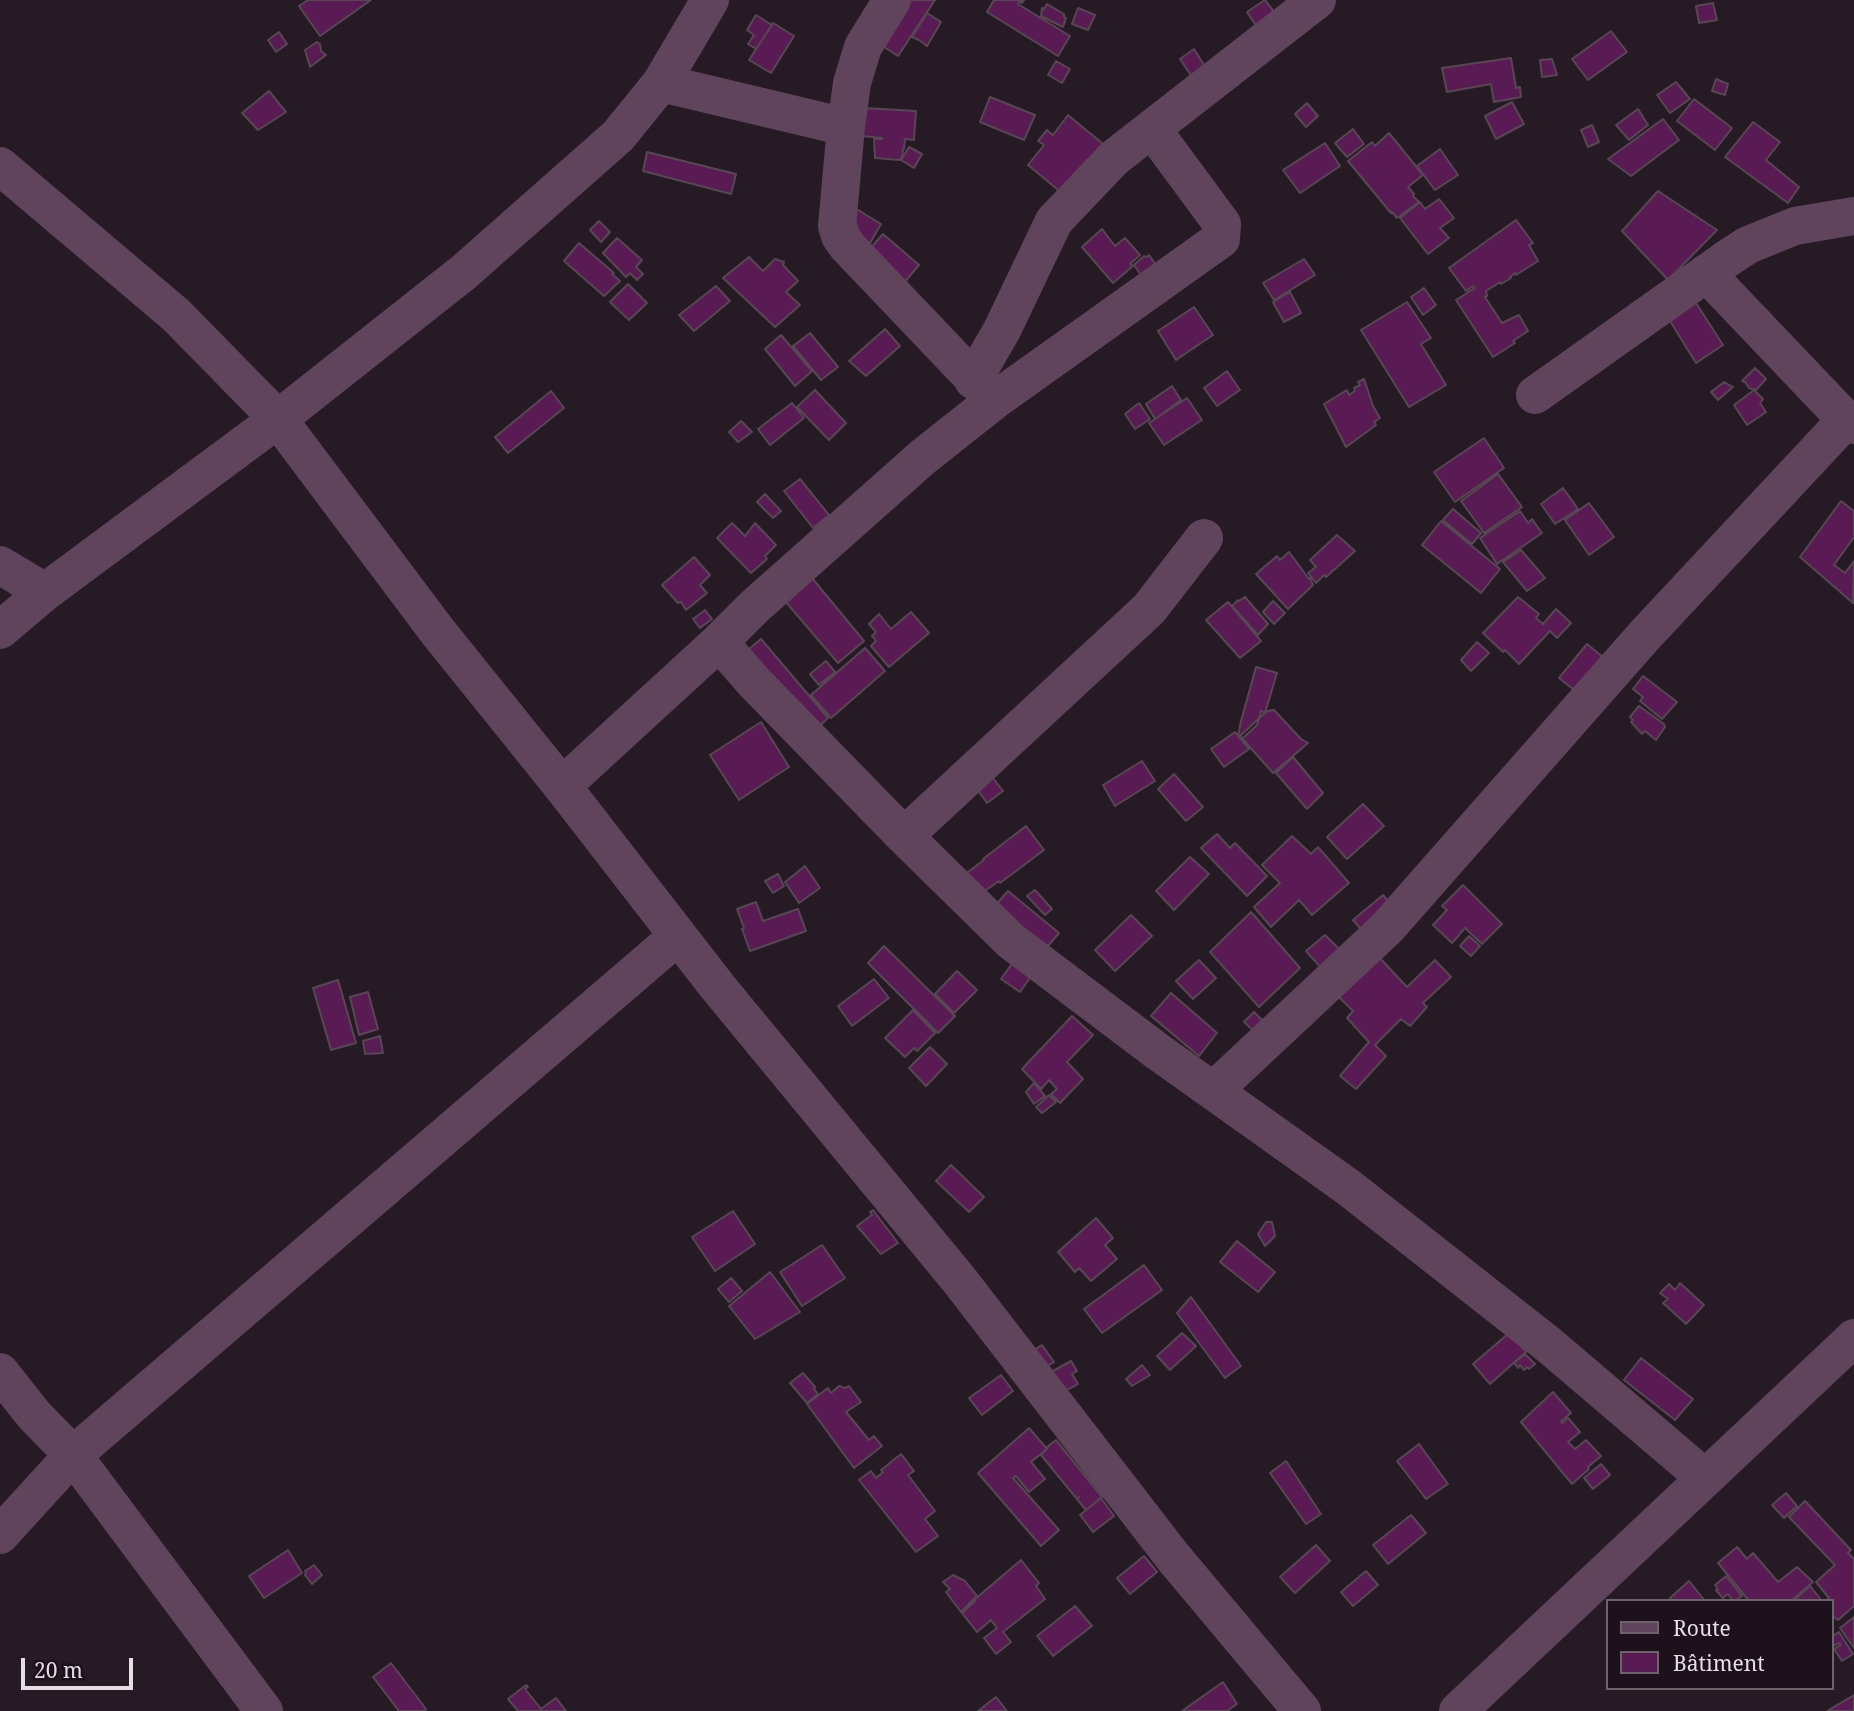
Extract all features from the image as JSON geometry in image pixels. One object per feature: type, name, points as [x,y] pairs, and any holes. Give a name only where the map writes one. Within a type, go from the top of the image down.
[{"type":"street","points":[[0,630],[45,592],[278,419],[474,264],[618,136],[661,83],[710,0]]},
{"type":"street","points":[[892,0],[863,47],[852,83],[837,226],[840,236],[984,390]]},
{"type":"street","points":[[984,390],[1002,330],[1054,221],[1114,158],[1317,0]]},
{"type":"street","points":[[661,83],[846,127]]},
{"type":"street","points":[[562,786],[754,607],[913,466],[984,390],[1221,239],[1222,224],[1152,129]]},
{"type":"street","points":[[0,166],[176,315],[278,419],[438,632],[678,936],[960,1281],[1174,1556],[1302,1711]]},
{"type":"street","points":[[1535,395],[1748,245],[1795,226],[1854,216]]},
{"type":"street","points":[[1213,1091],[1387,928],[1645,635],[1850,423],[1706,273]]},
{"type":"street","points":[[904,836],[1149,609],[1204,538]]},
{"type":"street","points":[[0,565],[45,592]]},
{"type":"street","points":[[719,642],[754,682],[904,836],[1011,941],[1359,1195],[1549,1345],[1705,1478]]},
{"type":"street","points":[[0,1535],[74,1455],[678,936]]},
{"type":"street","points":[[1458,1711],[1854,1338]]},
{"type":"street","points":[[0,1371],[34,1415],[74,1455],[264,1711]]},
{"type":"building","points":[[308,0],[371,0],[320,36],[299,6]]},
{"type":"building","points":[[902,0],[935,0],[898,56],[875,41]]},
{"type":"building","points":[[994,0],[1024,0],[1018,4],[1070,36],[1058,56],[987,12]]},
{"type":"building","points":[[1265,0],[1278,17],[1259,30],[1247,12]]},
{"type":"building","points":[[1713,3],[1717,20],[1699,23],[1696,6]]},
{"type":"building","points":[[1047,4],[1064,14],[1066,18],[1063,27],[1041,16],[1042,8]]},
{"type":"building","points":[[1078,8],[1095,15],[1088,30],[1072,24]]},
{"type":"building","points":[[927,13],[941,22],[927,46],[912,37]]},
{"type":"building","points":[[756,15],[772,25],[756,49],[748,44],[754,35],[747,30]]},
{"type":"building","points":[[773,23],[794,36],[771,73],[749,60]]},
{"type":"building","points":[[1611,31],[1627,52],[1588,80],[1572,59]]},
{"type":"building","points":[[279,32],[287,44],[276,52],[268,40]]},
{"type":"building","points":[[317,42],[326,55],[310,67],[305,50]]},
{"type":"building","points":[[1194,49],[1206,68],[1192,77],[1180,59]]},
{"type":"building","points":[[1511,58],[1516,88],[1520,87],[1521,97],[1494,102],[1491,84],[1447,92],[1442,68]]},
{"type":"building","points":[[1552,59],[1557,75],[1542,77],[1540,60]]},
{"type":"building","points":[[1056,61],[1070,69],[1062,83],[1048,75]]},
{"type":"building","points":[[1716,79],[1728,84],[1725,95],[1712,91]]},
{"type":"building","points":[[1676,82],[1690,99],[1670,113],[1657,95]]},
{"type":"building","points":[[269,91],[286,112],[258,130],[242,113]]},
{"type":"building","points":[[990,97],[1035,115],[1024,140],[980,122]]},
{"type":"building","points":[[1694,99],[1732,128],[1715,150],[1677,121]]},
{"type":"building","points":[[1512,102],[1524,124],[1496,139],[1485,116]]},
{"type":"building","points":[[1307,103],[1318,116],[1306,127],[1295,114]]},
{"type":"building","points":[[865,108],[916,111],[914,140],[905,139],[900,160],[875,158],[874,139],[882,138],[862,136]]},
{"type":"building","points":[[1638,109],[1648,125],[1629,140],[1616,125]]},
{"type":"building","points":[[1068,115],[1103,144],[1063,194],[1028,165],[1044,145],[1038,141],[1047,130],[1053,135]]},
{"type":"building","points":[[1663,119],[1679,140],[1631,176],[1608,159]]},
{"type":"building","points":[[1753,122],[1780,142],[1766,160],[1799,187],[1788,203],[1725,157]]},
{"type":"building","points":[[1592,125],[1599,142],[1588,147],[1581,130]]},
{"type":"building","points":[[1353,129],[1364,144],[1347,157],[1335,143]]},
{"type":"building","points":[[1389,133],[1423,175],[1408,187],[1419,202],[1397,218],[1348,161],[1372,142],[1375,146]]},
{"type":"building","points":[[1325,143],[1340,166],[1300,193],[1283,170]]},
{"type":"building","points":[[909,147],[922,154],[914,168],[901,160]]},
{"type":"building","points":[[1440,149],[1458,175],[1435,190],[1417,166]]},
{"type":"building","points":[[647,152],[736,174],[731,194],[643,171]]},
{"type":"building","points":[[1658,191],[1717,230],[1668,280],[1622,231]]},
{"type":"building","points":[[1439,199],[1454,218],[1440,228],[1449,238],[1428,254],[1400,218],[1420,202],[1425,209]]},
{"type":"building","points":[[850,205],[881,224],[865,252]]},
{"type":"building","points":[[1516,220],[1533,243],[1529,245],[1538,261],[1486,291],[1485,297],[1502,323],[1519,315],[1528,331],[1493,357],[1456,300],[1475,288],[1473,286],[1466,291],[1449,268]]},
{"type":"building","points":[[599,221],[610,232],[601,242],[590,230]]},
{"type":"building","points":[[1102,229],[1115,246],[1125,238],[1140,255],[1130,264],[1133,266],[1113,283],[1082,247]]},
{"type":"building","points":[[883,234],[919,265],[903,284],[866,253]]},
{"type":"building","points":[[617,238],[642,260],[636,267],[643,274],[637,280],[630,273],[626,277],[603,253]]},
{"type":"building","points":[[579,243],[620,281],[604,296],[564,261]]},
{"type":"building","points":[[1149,255],[1156,265],[1141,275],[1134,265]]},
{"type":"building","points":[[749,257],[763,271],[775,259],[784,262],[783,265],[798,281],[786,292],[800,305],[775,327],[723,278]]},
{"type":"building","points":[[1304,259],[1315,275],[1274,300],[1263,283]]},
{"type":"building","points":[[628,284],[647,303],[629,320],[610,302]]},
{"type":"building","points":[[716,286],[730,301],[694,331],[679,315]]},
{"type":"building","points":[[1424,288],[1436,305],[1423,315],[1411,297]]},
{"type":"building","points":[[1290,292],[1301,313],[1284,322],[1273,302]]},
{"type":"building","points":[[1407,302],[1431,338],[1421,344],[1446,385],[1409,407],[1361,330]]},
{"type":"building","points":[[1696,303],[1723,345],[1696,363],[1670,321]]},
{"type":"building","points":[[1194,307],[1213,335],[1176,360],[1158,331]]},
{"type":"building","points":[[885,329],[900,346],[866,376],[849,361]]},
{"type":"building","points":[[810,333],[838,367],[821,380],[793,346]]},
{"type":"building","points":[[781,335],[812,371],[795,386],[765,349]]},
{"type":"building","points":[[1755,368],[1766,379],[1756,390],[1749,388],[1742,381]]},
{"type":"building","points":[[1227,371],[1240,390],[1217,406],[1204,388]]},
{"type":"building","points":[[1364,379],[1380,418],[1374,422],[1376,425],[1346,447],[1324,404],[1347,390],[1349,395],[1360,385],[1358,382]]},
{"type":"building","points":[[1724,382],[1733,387],[1718,400],[1711,392]]},
{"type":"building","points":[[1172,386],[1181,400],[1155,419],[1146,404]]},
{"type":"building","points":[[815,390],[846,423],[829,440],[797,407]]},
{"type":"building","points":[[1754,390],[1763,399],[1760,403],[1766,412],[1747,425],[1734,405]]},
{"type":"building","points":[[551,391],[564,408],[508,453],[495,437]]},
{"type":"building","points":[[1187,398],[1202,420],[1164,445],[1149,423]]},
{"type":"building","points":[[792,403],[804,418],[770,445],[758,429]]},
{"type":"building","points":[[1139,403],[1150,419],[1135,429],[1125,414]]},
{"type":"building","points":[[741,421],[752,432],[738,442],[729,432]]},
{"type":"building","points":[[1484,438],[1504,468],[1455,502],[1434,472]]},
{"type":"building","points":[[1498,474],[1522,507],[1484,533],[1461,501]]},
{"type":"building","points":[[800,479],[829,515],[813,528],[784,491]]},
{"type":"building","points":[[1563,488],[1578,509],[1555,524],[1541,504]]},
{"type":"building","points":[[765,494],[781,511],[773,518],[757,502]]},
{"type":"building","points":[[1841,501],[1854,511],[1854,537],[1834,565],[1845,573],[1854,561],[1853,603],[1800,557]]},
{"type":"building","points":[[1589,503],[1614,537],[1589,555],[1565,520]]},
{"type":"building","points":[[1453,509],[1481,533],[1472,544],[1443,520]]},
{"type":"building","points":[[1520,511],[1528,523],[1532,519],[1542,533],[1497,564],[1480,538]]},
{"type":"building","points":[[1441,521],[1500,569],[1481,593],[1422,545]]},
{"type":"building","points":[[732,523],[745,536],[755,523],[776,545],[765,556],[767,559],[751,573],[717,538]]},
{"type":"building","points":[[1337,535],[1355,551],[1316,583],[1308,573],[1316,567],[1310,560]]},
{"type":"building","points":[[1521,550],[1545,578],[1527,591],[1503,562]]},
{"type":"building","points":[[1289,552],[1313,585],[1288,609],[1256,574],[1277,556],[1280,560]]},
{"type":"building","points":[[694,557],[710,575],[700,585],[707,593],[686,610],[662,585]]},
{"type":"building","points":[[812,578],[864,641],[838,663],[785,601]]},
{"type":"building","points":[[1245,597],[1268,624],[1258,635],[1232,606]]},
{"type":"building","points":[[1518,597],[1539,614],[1536,618],[1543,624],[1556,609],[1571,623],[1557,638],[1550,631],[1519,664],[1483,633]]},
{"type":"building","points":[[1273,601],[1285,613],[1274,624],[1263,612]]},
{"type":"building","points":[[1228,602],[1261,641],[1240,658],[1206,620]]},
{"type":"building","points":[[705,610],[712,619],[700,628],[693,619]]},
{"type":"building","points":[[911,612],[929,633],[889,667],[871,646],[876,641],[872,636],[876,632],[869,624],[879,614],[891,629]]},
{"type":"building","points":[[761,639],[828,718],[815,730],[748,650]]},
{"type":"building","points":[[1477,642],[1489,653],[1471,671],[1461,660]]},
{"type":"building","points":[[1587,644],[1610,663],[1583,697],[1559,678]]},
{"type":"building","points":[[865,648],[885,671],[831,718],[811,695]]},
{"type":"building","points":[[826,661],[835,672],[819,685],[810,674]]},
{"type":"building","points":[[1256,667],[1277,673],[1265,713],[1261,711],[1257,725],[1242,739],[1238,736]]},
{"type":"building","points":[[1643,676],[1677,702],[1662,719],[1640,701],[1643,697],[1633,689]]},
{"type":"building","points":[[1639,706],[1664,724],[1665,727],[1656,740],[1645,731],[1642,734],[1631,722],[1633,720],[1630,717]]},
{"type":"building","points":[[1274,710],[1308,743],[1273,773],[1240,736],[1267,711]]},
{"type":"building","points":[[761,722],[789,767],[739,800],[710,755]]},
{"type":"building","points":[[1235,732],[1249,749],[1224,767],[1211,749]]},
{"type":"building","points":[[1293,757],[1323,793],[1307,809],[1276,773]]},
{"type":"building","points":[[1142,761],[1155,781],[1115,806],[1103,785]]},
{"type":"building","points":[[1174,774],[1203,807],[1186,821],[1158,789]]},
{"type":"building","points":[[993,778],[1003,791],[987,803],[977,789]]},
{"type":"building","points":[[1363,804],[1384,826],[1347,859],[1327,837]]},
{"type":"building","points":[[1026,826],[1044,850],[979,895],[964,875]]},
{"type":"building","points":[[1217,834],[1230,848],[1235,843],[1267,876],[1247,896],[1201,848]]},
{"type":"building","points":[[1292,836],[1311,854],[1318,847],[1349,883],[1312,915],[1299,900],[1271,927],[1254,907],[1280,883],[1262,865]]},
{"type":"building","points":[[1190,857],[1209,874],[1174,910],[1156,891]]},
{"type":"building","points":[[805,866],[820,888],[799,903],[785,882]]},
{"type":"building","points":[[778,874],[784,886],[773,893],[765,881]]},
{"type":"building","points":[[1463,885],[1502,924],[1482,944],[1465,928],[1452,943],[1433,925],[1447,910],[1442,906]]},
{"type":"building","points":[[1035,890],[1052,909],[1045,915],[1027,896]]},
{"type":"building","points":[[1008,891],[1059,933],[1043,952],[994,907]]},
{"type":"building","points":[[1383,895],[1394,908],[1365,934],[1353,920]]},
{"type":"building","points":[[756,902],[763,921],[798,909],[806,931],[750,951],[737,909]]},
{"type":"building","points":[[1251,912],[1300,968],[1259,1007],[1210,952]]},
{"type":"building","points":[[1131,915],[1152,936],[1115,971],[1095,950]]},
{"type":"building","points":[[1325,935],[1341,951],[1323,970],[1306,951]]},
{"type":"building","points":[[1469,936],[1480,946],[1471,956],[1460,946]]},
{"type":"building","points":[[884,946],[955,1016],[938,1033],[868,963]]},
{"type":"building","points":[[1378,956],[1407,987],[1435,960],[1451,977],[1423,1003],[1427,1007],[1410,1026],[1401,1019],[1375,1045],[1386,1056],[1356,1089],[1340,1076],[1369,1042],[1347,1018],[1353,1011],[1337,995]]},
{"type":"building","points":[[1199,960],[1216,978],[1193,999],[1176,981]]},
{"type":"building","points":[[1014,961],[1032,975],[1020,992],[1001,979]]},
{"type":"building","points":[[957,971],[977,990],[954,1013],[935,994]]},
{"type":"building","points":[[874,979],[889,998],[852,1026],[838,1006]]},
{"type":"building","points":[[338,980],[356,1043],[331,1050],[313,988]]},
{"type":"building","points":[[368,992],[378,1029],[359,1035],[350,997]]},
{"type":"building","points":[[1171,993],[1217,1033],[1199,1056],[1151,1016]]},
{"type":"building","points":[[913,1010],[935,1033],[917,1051],[914,1048],[905,1057],[885,1038]]},
{"type":"building","points":[[1254,1012],[1264,1022],[1255,1032],[1244,1022]]},
{"type":"building","points":[[1072,1016],[1093,1035],[1067,1062],[1083,1079],[1060,1103],[1051,1094],[1057,1089],[1049,1080],[1041,1089],[1022,1069]]},
{"type":"building","points":[[380,1036],[383,1053],[365,1054],[363,1041]]},
{"type":"building","points":[[930,1047],[947,1064],[926,1086],[909,1068]]},
{"type":"building","points":[[1034,1083],[1045,1096],[1034,1104],[1026,1092]]},
{"type":"building","points":[[1049,1095],[1056,1102],[1042,1113],[1036,1107]]},
{"type":"building","points":[[951,1165],[984,1197],[969,1212],[936,1181]]},
{"type":"building","points":[[873,1210],[898,1243],[881,1254],[857,1226],[872,1215],[870,1212]]},
{"type":"building","points":[[733,1211],[755,1244],[715,1271],[692,1237]]},
{"type":"building","points":[[1096,1218],[1113,1238],[1105,1245],[1117,1259],[1091,1281],[1079,1268],[1075,1272],[1058,1252]]},
{"type":"building","points":[[1266,1222],[1272,1222],[1275,1236],[1265,1246],[1258,1234]]},
{"type":"building","points":[[1237,1241],[1275,1272],[1258,1292],[1220,1262]]},
{"type":"building","points":[[822,1245],[845,1278],[802,1306],[780,1272]]},
{"type":"building","points":[[1144,1265],[1162,1290],[1102,1333],[1084,1309]]},
{"type":"building","points":[[770,1272],[800,1312],[755,1339],[729,1306]]},
{"type":"building","points":[[731,1278],[742,1291],[729,1302],[718,1289]]},
{"type":"building","points":[[1680,1283],[1704,1305],[1686,1324],[1663,1303],[1668,1299],[1660,1293],[1669,1284],[1675,1290]]},
{"type":"building","points":[[1191,1297],[1241,1366],[1225,1378],[1177,1313]]},
{"type":"building","points":[[1182,1333],[1196,1346],[1170,1370],[1157,1356]]},
{"type":"building","points":[[1509,1333],[1526,1352],[1490,1384],[1473,1364]]},
{"type":"building","points":[[1042,1345],[1054,1362],[1039,1371],[1028,1354]]},
{"type":"building","points":[[1525,1354],[1535,1364],[1524,1370],[1514,1363]]},
{"type":"building","points":[[1641,1358],[1693,1399],[1675,1420],[1624,1380]]},
{"type":"building","points":[[1071,1361],[1077,1371],[1072,1374],[1078,1384],[1060,1394],[1051,1372]]},
{"type":"building","points":[[1142,1365],[1150,1375],[1132,1386],[1126,1379]]},
{"type":"building","points":[[803,1373],[818,1394],[807,1403],[790,1383]]},
{"type":"building","points":[[1001,1375],[1013,1391],[982,1415],[969,1398]]},
{"type":"building","points":[[839,1386],[849,1386],[861,1402],[846,1412],[869,1440],[874,1436],[882,1446],[854,1468],[807,1404],[828,1388],[831,1393]]},
{"type":"building","points":[[1553,1392],[1571,1413],[1562,1423],[1568,1418],[1580,1432],[1568,1442],[1575,1449],[1586,1440],[1601,1456],[1572,1484],[1521,1422]]},
{"type":"building","points":[[1029,1428],[1047,1449],[1031,1462],[1045,1479],[1029,1492],[1016,1476],[1013,1478],[1059,1530],[1041,1546],[978,1473]]},
{"type":"building","points":[[1056,1440],[1102,1497],[1086,1510],[1041,1455]]},
{"type":"building","points":[[1419,1444],[1448,1484],[1426,1499],[1397,1461]]},
{"type":"building","points":[[901,1454],[914,1471],[908,1475],[935,1511],[925,1519],[938,1536],[916,1552],[859,1480],[871,1471],[876,1478],[883,1472],[881,1470]]},
{"type":"building","points":[[1286,1461],[1321,1514],[1306,1524],[1270,1473]]},
{"type":"building","points":[[1601,1464],[1610,1475],[1593,1489],[1584,1478]]},
{"type":"building","points":[[1786,1493],[1797,1506],[1784,1518],[1772,1505]]},
{"type":"building","points":[[1101,1498],[1114,1516],[1093,1532],[1080,1515]]},
{"type":"building","points":[[1805,1501],[1851,1550],[1848,1553],[1854,1559],[1854,1606],[1838,1620],[1833,1618],[1833,1599],[1828,1599],[1816,1582],[1835,1565],[1789,1517]]},
{"type":"building","points":[[1411,1515],[1426,1533],[1388,1564],[1373,1545]]},
{"type":"building","points":[[1316,1545],[1330,1561],[1295,1593],[1280,1577]]},
{"type":"building","points":[[1737,1547],[1747,1559],[1753,1553],[1778,1582],[1797,1567],[1813,1582],[1793,1599],[1747,1599],[1718,1563]]},
{"type":"building","points":[[288,1550],[302,1573],[264,1598],[249,1576]]},
{"type":"building","points":[[1144,1556],[1157,1572],[1130,1594],[1117,1578]]},
{"type":"building","points":[[1021,1560],[1039,1583],[1036,1586],[1045,1599],[1003,1632],[1011,1642],[996,1654],[984,1638],[997,1628],[991,1620],[977,1632],[962,1613]]},
{"type":"building","points":[[314,1565],[322,1575],[312,1584],[305,1571]]},
{"type":"building","points":[[1366,1571],[1378,1585],[1353,1606],[1341,1592]]},
{"type":"building","points":[[953,1575],[965,1581],[977,1596],[961,1612],[946,1592],[950,1589],[943,1582]]},
{"type":"building","points":[[1726,1576],[1742,1596],[1732,1599],[1728,1594],[1723,1598],[1715,1585]]},
{"type":"building","points":[[1689,1581],[1703,1599],[1671,1599]]},
{"type":"building","points":[[1810,1586],[1820,1599],[1795,1599]]},
{"type":"building","points":[[1075,1606],[1092,1626],[1053,1656],[1037,1636]]},
{"type":"building","points":[[1854,1617],[1854,1648],[1840,1628]]},
{"type":"building","points":[[1839,1632],[1853,1654],[1842,1661],[1834,1649],[1841,1645],[1839,1643],[1834,1646],[1833,1636]]},
{"type":"building","points":[[391,1663],[426,1709],[424,1711],[399,1711],[373,1677]]},
{"type":"building","points":[[1223,1682],[1237,1704],[1227,1711],[1182,1711]]},
{"type":"building","points":[[526,1685],[528,1687],[525,1689],[541,1709],[556,1698],[566,1711],[518,1711],[508,1699]]},
{"type":"building","points":[[1854,1695],[1854,1711],[1827,1711]]},
{"type":"building","points":[[996,1697],[1007,1711],[978,1711]]}]
